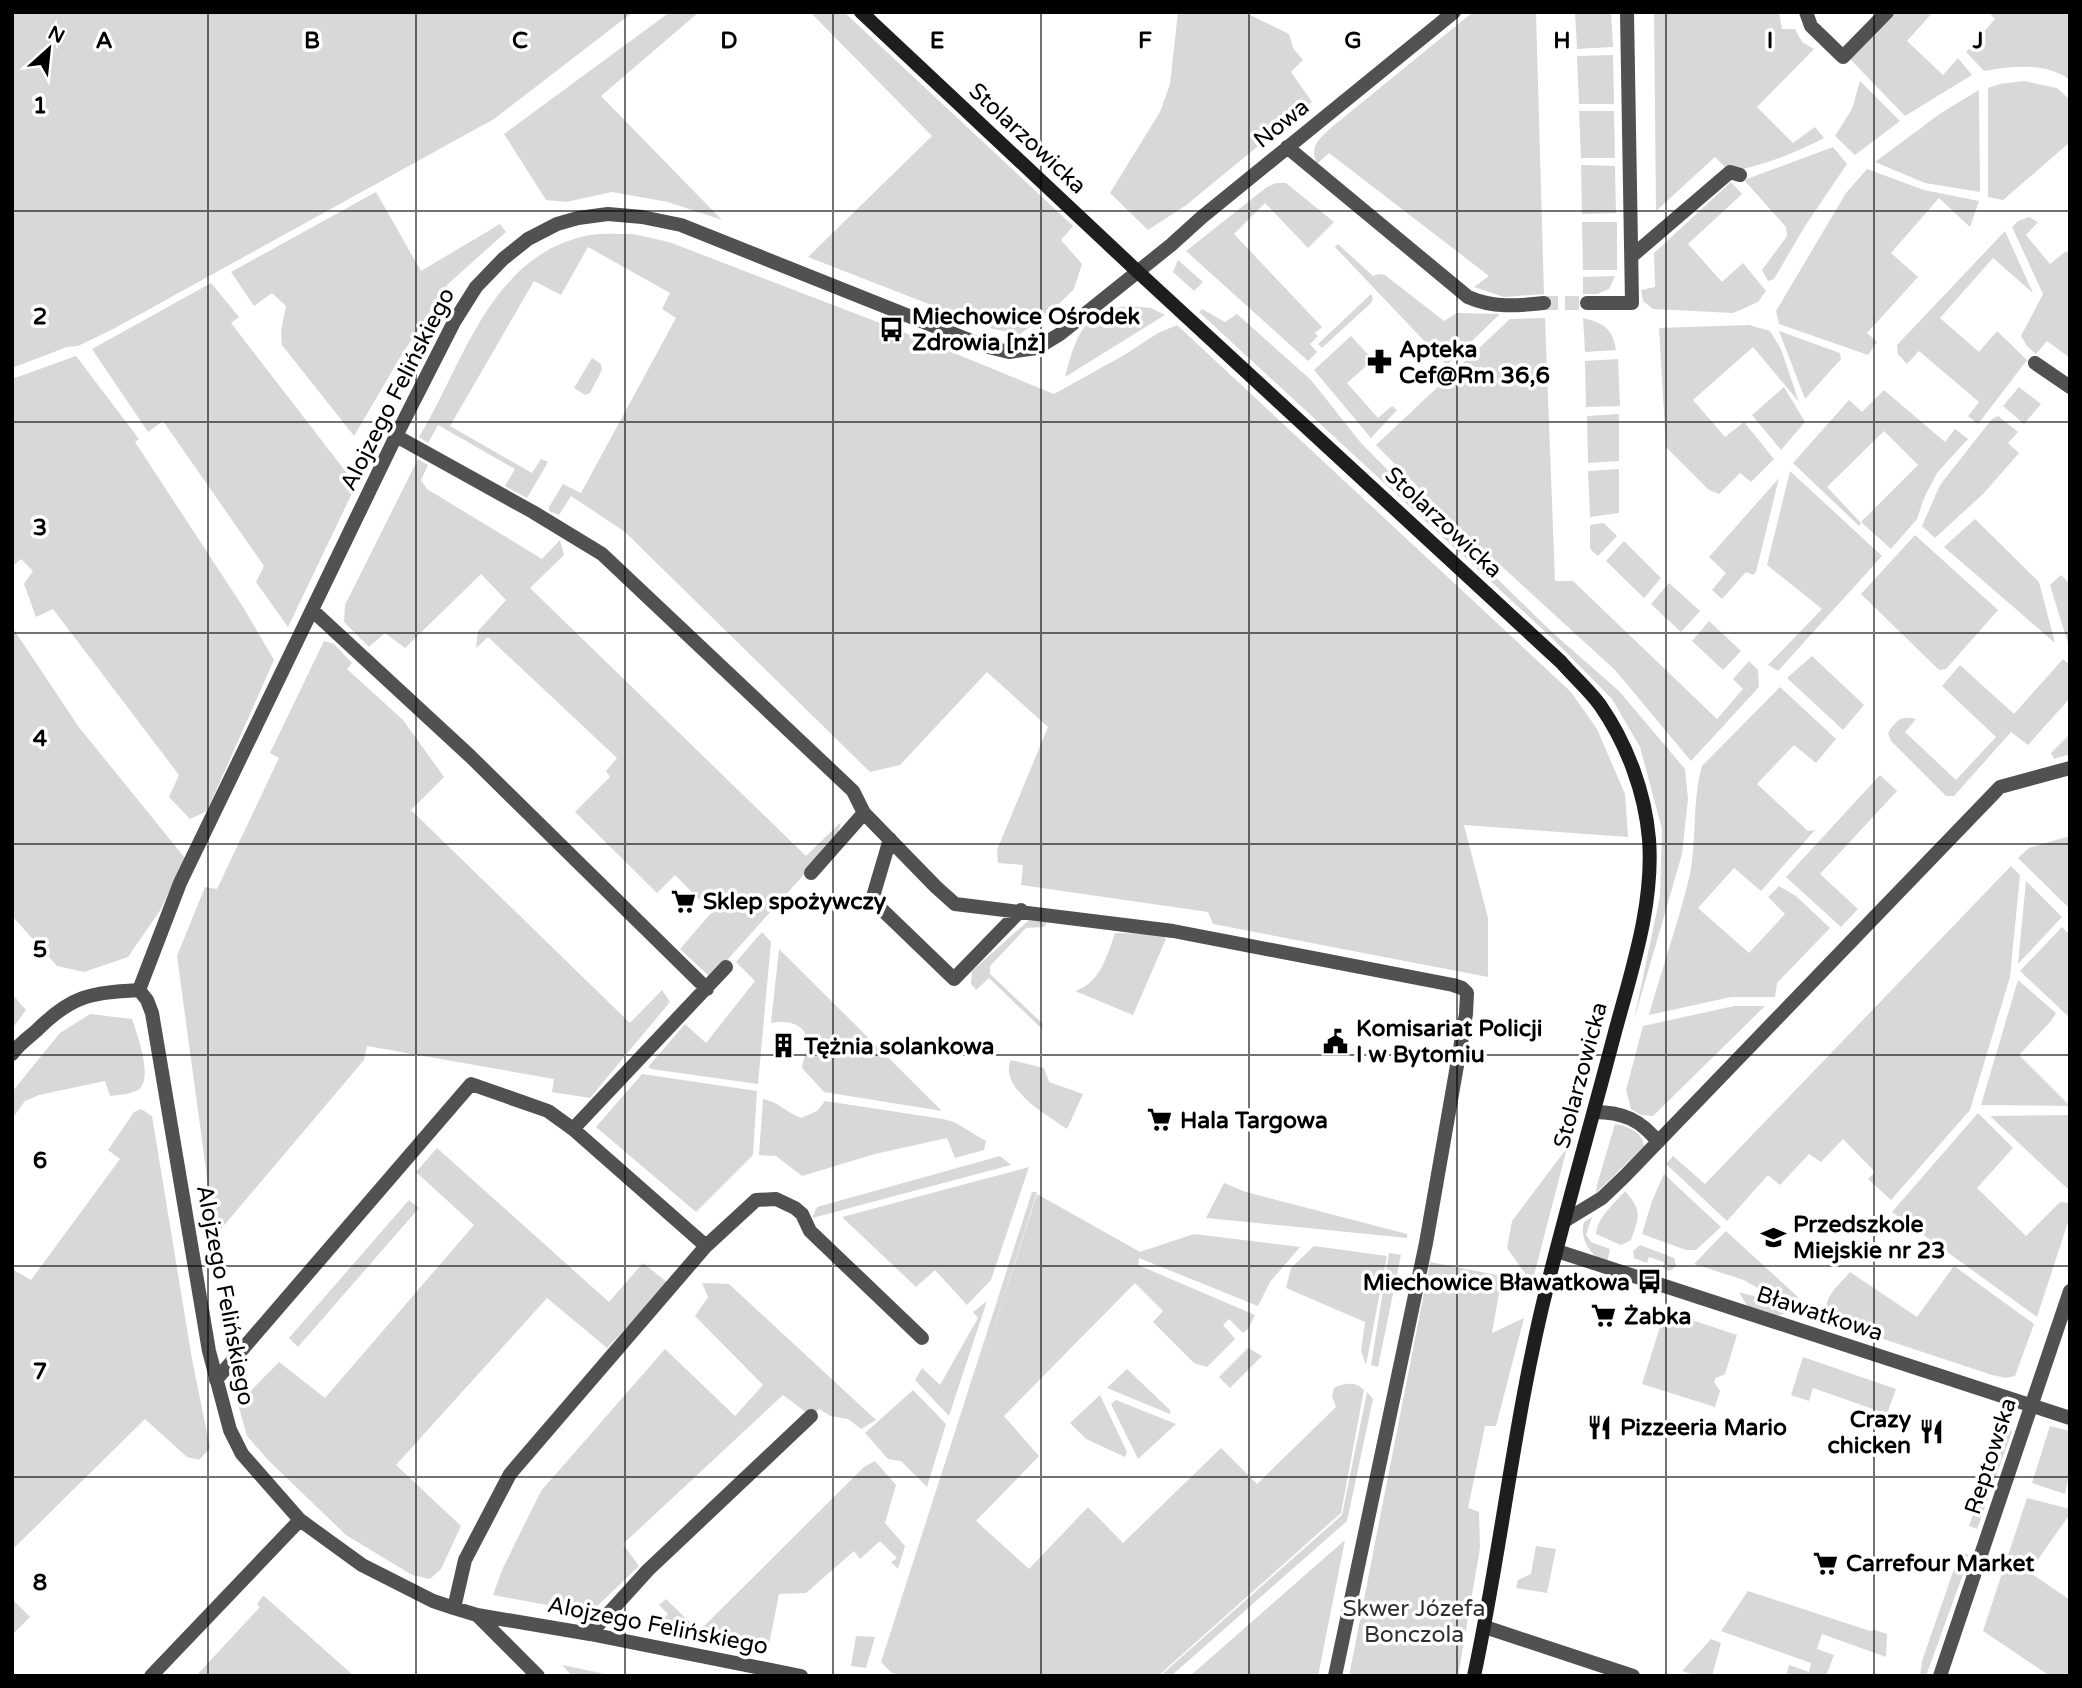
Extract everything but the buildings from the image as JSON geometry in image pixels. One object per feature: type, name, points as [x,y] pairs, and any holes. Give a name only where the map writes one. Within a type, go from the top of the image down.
[{"type":"street","name":"Stolarzowicka","points":[[861,12],[1561,662],[1599,705],[1621,742],[1640,789],[1649,836],[1650,869],[1646,906],[1632,970],[1540,1319],[1474,1676]]},
{"type":"street","name":"Nowa","points":[[1137,271],[1454,12]]},
{"type":"street","points":[[1587,303],[1632,303],[1627,12]]},
{"type":"street","points":[[1806,12],[1811,26],[1843,57],[1888,12]]},
{"type":"street","points":[[1287,147],[1468,297],[1483,303],[1516,306],[1544,303]]},
{"type":"street","points":[[1632,257],[1730,172],[1740,175]]},
{"type":"street","name":"Alojzego Felińskiego","points":[[801,1676],[590,1634],[477,1615],[454,1608],[433,1601],[362,1565],[300,1520],[242,1454],[230,1430],[216,1380],[152,1013],[139,990],[175,896],[396,436],[454,322],[476,287],[503,259],[528,239],[557,223],[608,214],[681,225],[968,340],[1009,352],[1037,348],[1060,334],[1137,271]]},
{"type":"street","points":[[2035,363],[2070,387]]},
{"type":"street","points":[[396,436],[602,554],[853,791],[864,813],[956,904],[1173,930],[1453,985],[1467,993],[1466,1014],[1426,1242],[1335,1676]]},
{"type":"street","points":[[312,610],[470,756],[706,989]]},
{"type":"street","points":[[1566,1220],[1602,1198],[2000,787],[2070,768]]},
{"type":"street","points":[[811,873],[864,813]]},
{"type":"street","points":[[890,839],[872,900],[954,979],[1021,910]]},
{"type":"street","points":[[573,1129],[726,967]]},
{"type":"street","points":[[12,1054],[56,1010],[77,999],[103,992],[139,990]]},
{"type":"street","points":[[216,1380],[471,1084],[548,1111],[573,1129],[706,1247]]},
{"type":"street","points":[[1594,1112],[1614,1112],[1633,1118],[1647,1128],[1658,1142]]},
{"type":"street","points":[[454,1608],[465,1560],[510,1474],[706,1247],[756,1200],[776,1199],[802,1214],[810,1231],[922,1338]]},
{"type":"street","name":"Bławatkowa","points":[[1557,1251],[2070,1418]]},
{"type":"street","name":"Reptowska","points":[[1940,1676],[2070,1291]]},
{"type":"street","points":[[590,1634],[648,1570],[811,1416]]},
{"type":"street","points":[[151,1676],[300,1520]]},
{"type":"street","points":[[477,1615],[538,1676]]},
{"type":"street","points":[[1485,1627],[1633,1676]]},
{"type":"green space","points":[[12,12],[633,12],[494,119],[115,328],[78,346],[67,347],[12,368]]},
{"type":"green space","points":[[670,12],[699,12],[601,96],[722,220],[668,202],[612,192],[566,202],[546,200],[504,134]]},
{"type":"green space","points":[[810,12],[844,12],[1073,226],[1061,240],[1082,264],[1074,289],[1050,313],[1020,334],[993,329],[808,257],[932,136]]},
{"type":"green space","points":[[1178,12],[1244,12],[1289,34],[1293,48],[1303,60],[1291,72],[1312,102],[1185,206],[1148,230],[1110,193],[1160,112],[1170,84]]},
{"type":"green space","points":[[1473,12],[1536,12],[1544,294],[1504,297],[1474,287],[1489,276],[1329,153],[1317,164],[1315,158],[1317,143],[1327,131]]},
{"type":"green space","points":[[1575,12],[1611,12],[1613,47],[1577,49]]},
{"type":"green space","points":[[1654,12],[1779,12],[1782,29],[1795,29],[1802,42],[1814,49],[1757,107],[1793,143],[1815,127],[1824,138],[1778,158],[1730,172],[1715,157],[1656,211]]},
{"type":"green space","points":[[1896,12],[1933,12],[1907,41],[1943,75],[1958,58],[1972,75],[1905,116],[1850,59]]},
{"type":"green space","points":[[1988,12],[2070,12],[2070,80],[2061,74],[2040,68],[2017,67],[1984,71],[1966,52],[1995,19]]},
{"type":"green space","points":[[1613,55],[1614,104],[1579,104],[1577,56]]},
{"type":"green space","points":[[1860,81],[1900,121],[1855,155],[1835,136],[1852,109]]},
{"type":"green space","points":[[2024,81],[2057,88],[2070,100],[2070,142],[2003,200],[1988,197],[1988,88]]},
{"type":"green space","points":[[1979,90],[1980,192],[1925,183],[1875,162],[1941,113]]},
{"type":"green space","points":[[1579,111],[1614,111],[1615,158],[1581,158]]},
{"type":"green space","points":[[1833,147],[1847,164],[1805,226],[1774,279],[1768,281],[1762,270],[1787,236],[1786,227],[1744,180]]},
{"type":"green space","points":[[1581,165],[1615,166],[1616,213],[1582,214]]},
{"type":"green space","points":[[1867,169],[1924,190],[1979,201],[1970,227],[1939,198],[1891,253],[1918,277],[1867,333],[1877,342],[1868,355],[1779,324],[1776,311],[1846,193]]},
{"type":"green space","points":[[1731,182],[1742,194],[1688,244],[1722,282],[1743,263],[1766,291],[1758,302],[1733,313],[1653,309],[1643,301],[1641,290],[1655,287],[1654,253]]},
{"type":"green space","points":[[1286,183],[1334,222],[1308,248],[1265,203],[1234,234],[1322,327],[1315,333],[1318,336],[1310,344],[1317,352],[1308,361],[1186,251],[1267,187]]},
{"type":"green space","points":[[376,192],[421,271],[500,224],[506,232],[448,284],[401,356],[354,436],[282,345],[281,331],[286,306],[272,293],[254,306],[231,272]]},
{"type":"green space","points":[[2029,217],[2038,222],[2026,235],[2050,264],[2066,251],[2070,255],[2070,358],[2047,341],[2036,354],[2021,336],[2043,294],[2012,227],[2018,221]]},
{"type":"green space","points":[[1582,222],[1617,222],[1617,270],[1583,270]]},
{"type":"green space","points":[[2005,231],[2033,293],[1993,258],[1940,318],[1979,352],[1997,331],[2027,360],[1978,424],[1968,416],[1979,402],[1919,351],[1907,364],[1898,354],[1897,345]]},
{"type":"green space","points":[[633,234],[669,242],[893,328],[1054,394],[1158,333],[1177,325],[1571,692],[1597,729],[1625,794],[1628,837],[1464,825],[1488,918],[1488,977],[1213,924],[1208,912],[1021,885],[1023,865],[998,863],[997,850],[1048,727],[987,672],[900,765],[870,772],[625,532],[571,496],[559,515],[549,511],[563,484],[581,493],[676,318],[662,309],[670,293],[588,247],[561,295],[534,281],[450,426],[532,473],[541,459],[548,462],[527,498],[505,486],[515,469],[438,425],[428,443],[419,437],[484,315],[504,288],[527,264],[556,246],[590,235]]},
{"type":"green space","points":[[1338,244],[1373,276],[1385,275],[1444,321],[1457,313],[1500,314],[1447,365],[1335,247]]},
{"type":"green space","points":[[1178,260],[1203,282],[1194,291],[1173,272]]},
{"type":"green space","points":[[1615,276],[1609,289],[1597,294],[1583,294],[1583,277]]},
{"type":"green space","points":[[211,283],[239,317],[231,323],[356,485],[288,627],[256,582],[264,566],[163,421],[148,432],[92,349]]},
{"type":"green space","points":[[1371,294],[1371,303],[1322,348],[1318,344]]},
{"type":"green space","points":[[1130,306],[1151,308],[1165,315],[1065,377],[1078,338],[1092,319],[1102,313]]},
{"type":"green space","points":[[1202,309],[1225,322],[1237,314],[1311,380],[1361,443],[1554,634],[1619,691],[1685,769],[1688,799],[1682,854],[1634,1020],[1660,896],[1662,829],[1640,747],[1612,699],[1551,637],[1199,312]]},
{"type":"green space","points":[[1545,318],[1555,581],[1573,581],[1717,719],[1743,689],[1733,679],[1749,661],[1758,670],[1759,687],[1691,761],[1615,670],[1448,517],[1376,445],[1510,319]]},
{"type":"green space","points":[[1583,318],[1606,328],[1613,337],[1616,350],[1585,352]]},
{"type":"green space","points":[[1749,325],[1770,331],[1781,349],[1799,402],[1753,347],[1693,400],[1725,437],[1744,422],[1774,459],[1751,482],[1740,473],[1719,494],[1709,490],[1666,447],[1659,328]]},
{"type":"green space","points":[[1779,331],[1840,353],[1841,359],[1805,399]]},
{"type":"green space","points":[[1351,336],[1373,360],[1347,383],[1378,418],[1392,406],[1397,410],[1371,438],[1314,370]]},
{"type":"green space","points":[[76,356],[139,439],[135,442],[243,607],[274,660],[207,811],[190,819],[169,797],[179,775],[53,609],[36,617],[24,584],[33,571],[21,559],[12,567],[12,379]]},
{"type":"green space","points":[[592,358],[601,364],[602,370],[590,393],[585,395],[574,388]]},
{"type":"green space","points":[[1618,359],[1620,406],[1586,407],[1585,361]]},
{"type":"green space","points":[[1784,387],[1805,422],[1781,450],[1752,415]]},
{"type":"green space","points":[[2019,387],[2041,404],[2024,424],[2003,406]]},
{"type":"green space","points":[[1884,390],[1945,442],[1955,429],[1968,439],[1937,473],[1917,519],[1891,549],[1861,522],[1918,465],[1884,431],[1827,487],[1861,523],[1859,526],[1793,463],[1849,400],[1862,412]]},
{"type":"green space","points":[[1619,414],[1619,461],[1588,463],[1587,416]]},
{"type":"green space","points":[[1998,416],[2018,432],[2008,443],[2019,453],[1984,493],[1935,538],[1922,526],[1940,485],[1992,419]]},
{"type":"green space","points":[[418,459],[428,465],[421,480],[427,489],[542,559],[560,540],[564,555],[530,588],[806,856],[841,822],[837,836],[711,978],[680,949],[712,912],[675,875],[657,893],[575,812],[610,777],[606,771],[617,758],[488,637],[476,648],[478,631],[506,600],[481,574],[405,648],[385,633],[369,647],[344,622],[345,605]]},
{"type":"green space","points":[[1619,469],[1619,513],[1590,517],[1588,471]]},
{"type":"green space","points":[[1790,471],[1882,556],[1778,671],[1768,665],[1822,609],[1767,565]]},
{"type":"green space","points":[[1779,478],[1756,572],[1753,575],[1746,572],[1722,599],[1712,590],[1726,573],[1709,557]]},
{"type":"green space","points":[[1975,519],[2039,582],[2055,643],[1944,547]]},
{"type":"green space","points":[[1604,523],[1617,536],[1598,556],[1590,549],[1590,525]]},
{"type":"green space","points":[[1915,535],[1998,610],[1946,669],[1939,670],[1861,594]]},
{"type":"green space","points":[[1624,541],[1661,578],[1644,598],[1606,561]]},
{"type":"green space","points":[[2061,575],[2070,584],[2070,650],[2050,585]]},
{"type":"green space","points":[[1669,583],[1700,611],[1681,632],[1651,604]]},
{"type":"green space","points":[[1709,621],[1741,651],[1723,670],[1692,641]]},
{"type":"green space","points":[[12,627],[78,726],[185,858],[161,909],[128,957],[84,972],[57,966],[12,916]]},
{"type":"green space","points":[[324,641],[334,644],[352,663],[347,669],[403,720],[444,777],[411,810],[630,1023],[662,990],[670,1002],[590,1098],[552,1092],[554,1079],[367,1046],[364,1060],[215,1236],[177,956],[205,887],[217,889],[279,758],[270,753]]},
{"type":"green space","points":[[1812,656],[1864,705],[1843,730],[1787,678]]},
{"type":"green space","points":[[2063,659],[2070,665],[2070,698],[2028,745],[2011,732],[1954,796],[1946,796],[1891,741],[1888,733],[1896,722],[1903,718],[1916,719],[1905,732],[1956,780],[1996,737],[1942,686],[1960,665],[2014,714]]},
{"type":"green space","points":[[1780,687],[1836,739],[1816,763],[1794,745],[1757,784],[1808,831],[1815,830],[1761,891],[1734,868],[1698,908],[1749,953],[1785,914],[1768,897],[1779,886],[1796,896],[1830,928],[1777,983],[1775,997],[1731,997],[1649,1015],[1690,874],[1702,766]]},
{"type":"green space","points":[[2070,734],[2070,754],[2054,759],[2051,753]]},
{"type":"green space","points":[[1880,775],[1897,791],[1820,874],[1858,909],[1841,927],[1786,877]]},
{"type":"green space","points":[[2070,836],[2069,908],[2018,858],[2029,848]]},
{"type":"green space","points":[[2011,866],[2020,875],[2010,977],[1970,1110],[1891,1200],[1868,1179],[1875,1172],[1843,1139],[1821,1162],[1809,1154],[1780,1185],[1768,1175],[1727,1221],[1666,1164],[1673,1156],[1705,1184]]},
{"type":"green space","points":[[2026,881],[2062,917],[2018,964]]},
{"type":"green space","points":[[1029,920],[1047,922],[1044,927],[1026,928],[990,966],[990,974],[1043,1024],[1042,1029],[989,978],[976,990],[971,984],[972,971]]},
{"type":"green space","points":[[2062,927],[2070,935],[2070,1018],[2020,971]]},
{"type":"green space","points":[[762,932],[771,942],[758,1084],[648,1067],[685,1024],[706,1043],[755,981],[736,962]]},
{"type":"green space","points":[[1115,933],[1160,934],[1166,939],[1133,1015],[1075,991],[1091,982],[1097,975]]},
{"type":"green space","points":[[779,949],[942,1111],[824,1092],[802,1068],[807,1038],[801,1028],[784,1022],[771,1023]]},
{"type":"green space","points":[[2018,980],[2056,1013],[2019,1055],[2070,1106],[1981,1105]]},
{"type":"green space","points":[[12,994],[26,1010],[12,1029]]},
{"type":"green space","points":[[1734,1006],[1765,1006],[1653,1116],[1641,1115],[1631,1109],[1626,1090],[1643,1026]]},
{"type":"green space","points":[[90,1014],[132,1019],[143,1056],[143,1084],[138,1090],[110,1096],[105,1081],[39,1095],[25,1101],[12,1119],[12,1092],[60,1033]]},
{"type":"green space","points":[[1011,1060],[1044,1068],[1049,1082],[1083,1094],[1067,1129],[1018,1091],[1009,1070]]},
{"type":"green space","points":[[642,1074],[757,1091],[753,1155],[696,1212],[596,1127]]},
{"type":"green space","points":[[763,1099],[801,1118],[817,1111],[825,1101],[943,1119],[954,1122],[986,1141],[984,1150],[955,1158],[947,1138],[875,1154],[802,1176],[776,1156],[759,1155]]},
{"type":"green space","points":[[141,1109],[152,1116],[192,1359],[210,1448],[199,1460],[187,1457],[145,1419],[12,1550],[12,1269],[31,1280],[120,1159],[108,1150],[134,1112]]},
{"type":"green space","points":[[1978,1113],[2013,1148],[1977,1188],[2026,1236],[2060,1202],[2070,1203],[2070,1216],[2037,1317],[1892,1212]]},
{"type":"green space","points":[[2070,1115],[2070,1191],[1990,1116]]},
{"type":"green space","points":[[1615,1124],[1638,1133],[1644,1146],[1596,1193],[1597,1185]]},
{"type":"green space","points":[[437,1148],[609,1302],[643,1263],[668,1283],[607,1348],[547,1298],[396,1465],[461,1526],[441,1569],[430,1579],[412,1575],[346,1535],[268,1460],[247,1436],[238,1404],[279,1362],[325,1398],[474,1225],[416,1172]]},
{"type":"green space","points":[[1567,1148],[1532,1283],[1507,1248],[1512,1221]]},
{"type":"green space","points":[[1000,1156],[1011,1165],[812,1218],[817,1207]]},
{"type":"green space","points":[[1029,1167],[991,1280],[967,1305],[935,1270],[916,1287],[842,1217]]},
{"type":"green space","points":[[1664,1174],[1721,1227],[1696,1250],[1686,1250],[1642,1234]]},
{"type":"green space","points":[[1224,1183],[1246,1192],[1407,1234],[1407,1238],[1206,1218]]},
{"type":"green space","points":[[1625,1191],[1635,1204],[1638,1214],[1631,1240],[1621,1245],[1596,1234],[1603,1217]]},
{"type":"green space","points":[[1032,1192],[1037,1192],[984,1359],[1037,1194],[1140,1252],[1194,1234],[1300,1247],[1270,1282],[1258,1306],[1139,1258],[1138,1265],[1255,1315],[1248,1329],[1243,1333],[1229,1319],[1223,1325],[1235,1339],[1207,1367],[1194,1363],[1153,1322],[1163,1311],[1135,1283],[1004,1416],[1039,1456],[976,1521],[1029,1569],[1088,1507],[1123,1543],[1221,1448],[1257,1484],[1336,1407],[1332,1396],[1334,1388],[1349,1384],[1364,1390],[1341,1513],[1158,1676],[907,1676],[892,1673],[881,1662]]},
{"type":"green space","points":[[409,1200],[419,1208],[298,1347],[289,1338]]},
{"type":"green space","points":[[1592,1217],[1586,1235],[1591,1242],[1610,1249],[1607,1263],[1591,1252],[1583,1235],[1584,1222]]},
{"type":"green space","points":[[1726,1231],[1798,1297],[1790,1307],[1744,1280],[1694,1264]]},
{"type":"green space","points":[[1640,1245],[1674,1258],[1676,1266],[1670,1271],[1663,1268],[1664,1262],[1649,1257],[1647,1263],[1634,1258],[1633,1251]]},
{"type":"green space","points":[[1314,1246],[1387,1256],[1366,1365],[1361,1351],[1365,1322],[1286,1288],[1291,1268]]},
{"type":"green space","points":[[1389,1253],[1401,1255],[1378,1367],[1371,1365]]},
{"type":"green space","name":"Skwer Józefa Bonczola","points":[[1430,1262],[1502,1276],[1492,1333],[1524,1318],[1496,1426],[1485,1426],[1468,1508],[1479,1512],[1480,1548],[1458,1676],[1349,1676]]},
{"type":"green space","points":[[1954,1266],[2034,1324],[2015,1376],[2006,1378],[1992,1375],[1829,1321],[1826,1313],[1828,1300],[1850,1272],[1917,1317]]},
{"type":"green space","points":[[702,1283],[729,1284],[876,1420],[861,1429],[848,1419],[831,1416],[819,1409],[811,1416],[783,1395],[623,1544],[639,1566],[590,1613],[493,1595],[502,1570],[541,1491],[665,1349],[735,1416],[763,1385],[695,1316],[708,1297]]},
{"type":"green space","points":[[1739,1292],[1757,1297],[1785,1313],[1775,1317],[1750,1311]]},
{"type":"green space","points":[[987,1301],[949,1416],[915,1380],[922,1368],[940,1385],[978,1318],[973,1312]]},
{"type":"green space","points":[[1665,1311],[1737,1335],[1725,1374],[1714,1382],[1720,1391],[1715,1407],[1642,1384]]},
{"type":"green space","points":[[1248,1348],[1262,1356],[1230,1388],[1219,1377]]},
{"type":"green space","points":[[1803,1357],[1896,1389],[1887,1414],[1813,1388],[1809,1401],[1791,1395]]},
{"type":"green space","points":[[1127,1369],[1170,1410],[1170,1414],[1107,1388]]},
{"type":"green space","points":[[913,1390],[946,1424],[927,1487],[901,1461],[888,1459],[865,1433]]},
{"type":"green space","points":[[1367,1392],[1373,1399],[1347,1521],[1171,1676],[1160,1676],[1342,1515]]},
{"type":"green space","points":[[1100,1395],[1127,1452],[1125,1457],[1086,1439],[1070,1423]]},
{"type":"green space","points":[[1116,1400],[1176,1424],[1138,1459],[1111,1404]]},
{"type":"green space","points":[[2006,1418],[2012,1432],[1977,1529],[1969,1526]]},
{"type":"green space","points":[[2050,1426],[2070,1431],[2070,1470],[2065,1494],[2032,1483]]},
{"type":"green space","points":[[875,1461],[896,1485],[885,1523],[905,1546],[898,1569],[891,1562],[897,1558],[880,1541],[860,1559],[854,1551],[806,1593],[779,1594],[768,1650],[654,1628],[668,1614],[659,1605],[666,1599],[699,1631],[864,1467]]},
{"type":"green space","points":[[2027,1498],[2070,1509],[2070,1514],[2029,1572],[2070,1600],[2070,1676],[2050,1676],[1983,1631]]},
{"type":"green space","points":[[1345,1540],[1318,1676],[1190,1676]]},
{"type":"green space","points":[[1536,1546],[1556,1549],[1547,1593],[1516,1588],[1518,1580],[1531,1574]]},
{"type":"green space","points":[[1960,1552],[1970,1555],[1926,1676],[1920,1676],[1922,1661]]},
{"type":"green space","points":[[1748,1591],[1870,1631],[1887,1634],[1886,1657],[1822,1634],[1817,1649],[1834,1655],[1826,1676],[1786,1676],[1789,1665],[1809,1672],[1811,1663],[1721,1631]]},
{"type":"green space","points":[[263,1596],[354,1676],[196,1676],[260,1607],[257,1604]]},
{"type":"green space","points":[[12,1599],[30,1617],[12,1635]]},
{"type":"green space","points":[[856,1636],[875,1637],[866,1668],[851,1666]]},
{"type":"green space","points":[[1711,1639],[1721,1643],[1712,1676],[1697,1676],[1682,1671]]},
{"type":"green space","points":[[562,1665],[615,1676],[572,1676]]},
{"type":"tunnel","points":[[1544,303],[1587,303]]},
{"type":"place","name":"Miechowice Ośrodek Zdrowia [nż]","points":[[892,329]]},
{"type":"place","name":"Apteka Cef@Rm 36,6","points":[[1379,362]]},
{"type":"place","name":"Sklep spożywczy","points":[[683,901]]},
{"type":"place","name":"Komisariat Policji I w Bytomiu","points":[[1336,1041]]},
{"type":"place","name":"Tężnia solankowa","points":[[784,1046]]},
{"type":"place","name":"Hala Targowa","points":[[1160,1120]]},
{"type":"place","name":"Przedszkole Miejskie nr 23","points":[[1773,1237]]},
{"type":"place","name":"Miechowice Bławatkowa","points":[[1650,1282]]},
{"type":"place","name":"Żabka","points":[[1604,1316]]},
{"type":"place","name":"Pizzeeria Mario","points":[[1600,1427]]},
{"type":"place","name":"Crazy chicken","points":[[1931,1432]]},
{"type":"place","name":"Carrefour Market","points":[[1826,1563]]}]
